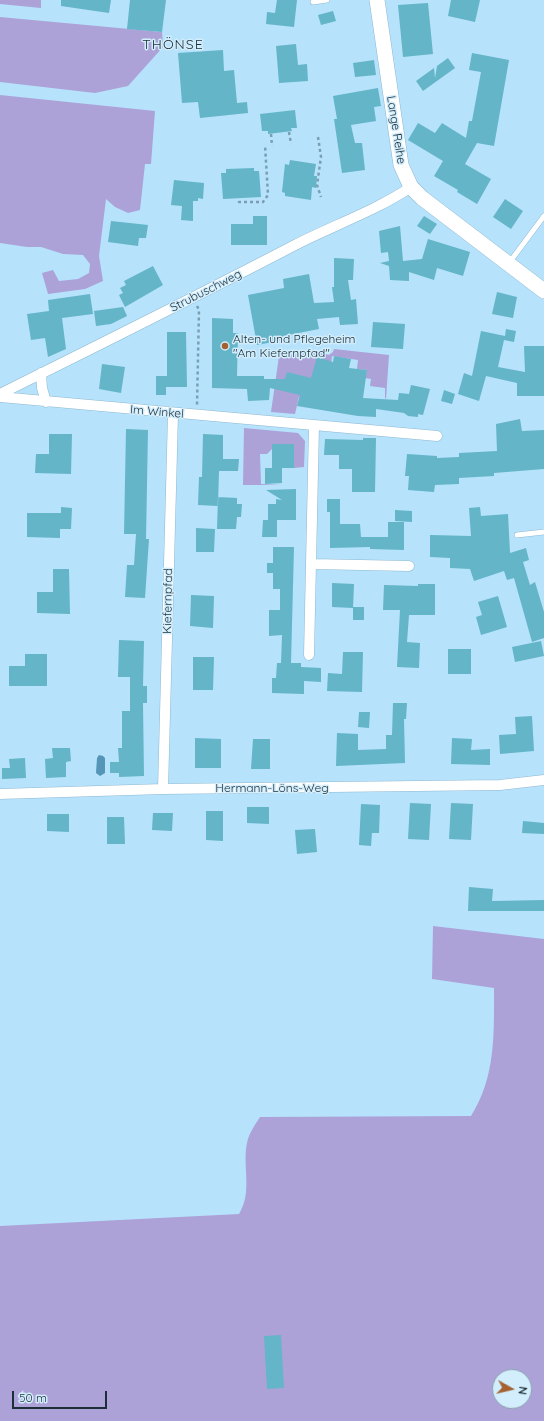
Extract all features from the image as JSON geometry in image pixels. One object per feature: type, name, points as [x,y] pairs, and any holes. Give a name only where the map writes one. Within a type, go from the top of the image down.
[{"type":"street","name":"Lange Reihe","points":[[377,0],[401,165],[411,187],[422,198],[544,290]]},
{"type":"street","name":"Strubuschweg","points":[[0,394],[193,298],[328,228],[391,199],[411,187]]},
{"type":"street","points":[[41,373],[42,388],[46,402]]},
{"type":"street","name":"Im Winkel","points":[[0,397],[173,414],[437,436]]},
{"type":"street","name":"Kiefernpfad","points":[[163,788],[173,414]]},
{"type":"street","points":[[309,655],[314,426]]},
{"type":"street","points":[[312,564],[409,566]]},
{"type":"street","name":"Hermann-Löns-Weg","points":[[0,794],[163,788],[434,787],[500,785],[544,780]]},
{"type":"lane","points":[[313,2],[327,0]]},
{"type":"lane","points":[[508,263],[544,216]]},
{"type":"lane","points":[[517,534],[544,532]]},
{"type":"path","points":[[290,132],[291,144]]},
{"type":"path","points":[[271,134],[272,146]]},
{"type":"path","points":[[318,137],[321,157],[317,185],[321,197]]},
{"type":"path","points":[[239,201],[263,202],[268,195],[265,145]]},
{"type":"path","points":[[193,298],[199,310],[197,416]]},
{"type":"shaded area","points":[[0,0],[41,0],[41,8],[0,4]]},
{"type":"shaded area","points":[[0,17],[162,32],[163,47],[128,86],[95,93],[0,82]]},
{"type":"shaded area","points":[[0,95],[155,111],[151,164],[145,164],[140,210],[128,213],[115,207],[106,199],[99,256],[103,281],[85,289],[48,294],[42,273],[53,270],[59,281],[78,279],[89,273],[90,264],[83,255],[63,254],[41,247],[27,247],[0,243]]},
{"type":"shaded area","points":[[334,349],[389,355],[386,399],[385,388],[370,386],[371,379],[365,378],[367,370],[357,369],[358,360],[332,356],[331,365],[306,399],[299,397],[295,414],[271,412],[279,356],[318,352],[329,355]]},
{"type":"shaded area","points":[[244,428],[298,433],[305,441],[304,467],[294,468],[294,444],[272,444],[272,449],[267,454],[260,454],[261,484],[282,485],[243,485]]},
{"type":"shaded area","points":[[433,926],[544,939],[544,1421],[0,1421],[0,1226],[239,1214],[245,1197],[247,1143],[251,1132],[260,1117],[471,1116],[485,1086],[492,1054],[494,988],[432,979]]},
{"type":"water","points":[[99,755],[105,758],[105,773],[100,776],[96,773],[97,758]]},
{"type":"building","points":[[61,0],[111,0],[109,13],[61,6]]},
{"type":"building","points":[[130,0],[166,0],[162,32],[127,29]]},
{"type":"building","points":[[277,0],[297,0],[294,27],[266,24],[267,12],[275,13]]},
{"type":"building","points":[[451,0],[480,0],[475,22],[448,16]]},
{"type":"building","points":[[428,3],[433,54],[403,57],[398,5]]},
{"type":"building","points":[[333,11],[336,21],[321,25],[318,15]]},
{"type":"building","points":[[296,44],[298,65],[307,64],[308,81],[279,83],[276,46]]},
{"type":"building","points":[[223,50],[224,71],[234,70],[237,103],[247,102],[248,113],[200,118],[198,102],[182,103],[178,53]]},
{"type":"building","points":[[472,53],[509,60],[494,146],[477,143],[465,164],[491,179],[477,204],[457,192],[458,190],[434,176],[443,161],[408,140],[418,123],[435,133],[442,123],[466,138],[469,121],[472,121],[481,72],[469,70]]},
{"type":"building","points":[[448,58],[455,68],[423,91],[416,81],[434,68],[435,78],[437,66]]},
{"type":"building","points":[[374,60],[376,75],[355,77],[353,63]]},
{"type":"building","points":[[378,88],[381,106],[374,107],[376,121],[351,125],[355,143],[362,143],[365,170],[342,173],[334,119],[337,119],[333,96]]},
{"type":"building","points":[[295,110],[297,128],[291,128],[292,131],[268,134],[268,131],[262,131],[260,114]]},
{"type":"building","points":[[290,160],[316,164],[314,176],[317,176],[316,188],[312,187],[311,200],[285,196],[285,193],[282,192],[285,164],[289,165]]},
{"type":"building","points":[[254,168],[254,171],[259,171],[261,197],[223,199],[221,173],[226,173],[226,169]]},
{"type":"building","points":[[174,180],[204,183],[203,199],[198,198],[198,201],[193,201],[193,221],[181,220],[182,206],[171,205]]},
{"type":"building","points":[[505,199],[523,211],[511,229],[493,217]]},
{"type":"building","points":[[253,216],[267,216],[267,245],[231,245],[231,224],[253,224]]},
{"type":"building","points":[[424,216],[437,224],[430,234],[417,226]]},
{"type":"building","points":[[111,221],[148,225],[146,238],[139,238],[138,246],[108,242]]},
{"type":"building","points":[[400,226],[403,261],[422,259],[428,239],[470,252],[463,276],[437,268],[434,280],[409,272],[409,281],[390,280],[389,266],[380,263],[389,261],[388,252],[381,253],[379,231]]},
{"type":"building","points":[[334,258],[354,259],[353,280],[348,280],[351,300],[356,299],[358,324],[340,325],[339,317],[317,319],[319,329],[283,336],[283,340],[257,345],[248,295],[284,288],[283,279],[309,274],[314,303],[334,302],[332,287],[334,287]]},
{"type":"building","points":[[153,266],[163,285],[125,307],[119,295],[123,293],[120,288],[126,285],[124,281]]},
{"type":"building","points":[[497,292],[517,297],[513,318],[492,314]]},
{"type":"building","points":[[90,294],[93,314],[62,318],[66,349],[48,357],[45,338],[31,340],[27,314],[49,311],[48,300]]},
{"type":"building","points":[[123,307],[127,316],[111,324],[96,326],[94,311]]},
{"type":"building","points":[[212,318],[233,319],[233,333],[238,333],[237,376],[264,376],[264,379],[285,379],[287,372],[311,378],[317,357],[333,362],[334,356],[351,359],[349,368],[367,370],[363,398],[398,400],[399,393],[409,394],[411,385],[430,389],[423,415],[418,414],[418,417],[408,416],[404,413],[376,409],[376,417],[358,416],[297,406],[300,395],[270,388],[269,400],[248,401],[247,389],[212,388]]},
{"type":"building","points":[[373,322],[405,324],[403,349],[371,347]]},
{"type":"building","points":[[506,329],[516,331],[514,342],[504,340],[498,367],[525,372],[524,346],[544,346],[544,396],[517,396],[517,383],[486,376],[479,401],[458,394],[464,373],[472,376],[481,331],[505,336]]},
{"type":"building","points":[[167,332],[186,332],[187,387],[166,387],[166,395],[156,395],[156,376],[167,376]]},
{"type":"building","points":[[102,364],[125,367],[121,393],[99,389]]},
{"type":"building","points":[[444,390],[455,394],[452,404],[441,401]]},
{"type":"building","points":[[520,419],[522,431],[544,430],[544,469],[494,473],[494,476],[459,478],[459,484],[435,485],[434,492],[408,490],[409,476],[405,476],[407,454],[437,456],[437,458],[459,457],[459,453],[497,451],[496,424]]},
{"type":"building","points":[[126,429],[148,430],[146,539],[149,539],[145,598],[125,597],[127,565],[134,565],[136,534],[124,534]]},
{"type":"building","points":[[49,434],[72,434],[71,474],[35,473],[36,454],[49,454]]},
{"type":"building","points":[[203,434],[223,435],[223,459],[239,459],[238,471],[219,471],[218,506],[198,505],[199,477],[202,477]]},
{"type":"building","points":[[363,438],[376,438],[375,492],[352,492],[352,469],[339,469],[339,455],[324,455],[325,439],[363,440]]},
{"type":"building","points":[[272,444],[294,444],[294,468],[282,468],[282,483],[265,484],[265,468],[272,468]]},
{"type":"building","points":[[296,489],[296,520],[277,520],[277,537],[262,537],[263,520],[268,520],[268,504],[276,504],[276,499],[282,500],[266,490]]},
{"type":"building","points":[[218,497],[237,498],[237,504],[242,504],[241,517],[237,517],[236,529],[217,529]]},
{"type":"building","points":[[327,499],[340,499],[340,524],[360,524],[361,537],[388,537],[388,522],[404,522],[404,550],[370,549],[370,547],[330,548],[330,512],[327,512]]},
{"type":"building","points":[[61,507],[72,508],[71,529],[60,529],[60,538],[27,537],[27,513],[61,513]]},
{"type":"building","points":[[480,507],[481,516],[508,514],[510,553],[526,548],[529,560],[523,562],[530,585],[535,582],[544,612],[544,638],[532,642],[514,578],[507,580],[504,571],[474,581],[470,569],[450,568],[450,558],[430,557],[430,535],[471,536],[469,508]]},
{"type":"building","points":[[395,510],[412,511],[412,522],[395,521]]},
{"type":"building","points":[[196,528],[215,529],[214,552],[196,552]]},
{"type":"building","points":[[273,547],[294,547],[291,663],[301,663],[301,667],[321,668],[321,682],[304,681],[304,694],[272,693],[272,678],[276,678],[277,663],[281,663],[282,635],[269,636],[269,610],[280,610],[280,589],[273,589],[273,573],[267,573],[267,563],[273,563]]},
{"type":"building","points":[[53,569],[69,569],[70,614],[37,613],[37,592],[53,592]]},
{"type":"building","points":[[332,583],[354,584],[353,608],[332,607]]},
{"type":"building","points":[[418,584],[435,584],[435,615],[409,615],[407,642],[420,643],[419,668],[397,667],[400,610],[383,610],[384,585],[418,586]]},
{"type":"building","points":[[191,595],[214,596],[213,628],[190,626]]},
{"type":"building","points":[[498,596],[507,627],[481,635],[476,617],[482,615],[478,602]]},
{"type":"building","points":[[353,607],[364,607],[364,620],[353,620]]},
{"type":"building","points":[[119,640],[144,641],[143,686],[147,686],[147,703],[143,703],[144,776],[119,777],[119,773],[110,773],[110,762],[119,762],[118,748],[122,748],[122,711],[130,711],[130,677],[118,677]]},
{"type":"building","points":[[541,641],[544,656],[515,662],[512,647]]},
{"type":"building","points":[[448,649],[471,649],[471,674],[448,674]]},
{"type":"building","points":[[343,652],[363,652],[362,692],[327,691],[328,673],[342,674]]},
{"type":"building","points":[[25,654],[47,654],[47,686],[9,686],[9,666],[25,666]]},
{"type":"building","points":[[193,657],[214,657],[213,690],[193,690]]},
{"type":"building","points":[[393,703],[407,703],[406,719],[404,719],[405,763],[336,766],[337,733],[358,734],[358,750],[386,749],[386,735],[392,735]]},
{"type":"building","points":[[359,712],[370,712],[369,728],[358,727]]},
{"type":"building","points":[[532,716],[534,751],[500,754],[499,735],[516,734],[515,717]]},
{"type":"building","points":[[195,738],[221,739],[221,768],[195,768]]},
{"type":"building","points":[[452,738],[472,739],[471,750],[490,749],[490,765],[451,764]]},
{"type":"building","points":[[253,739],[270,739],[270,769],[251,769]]},
{"type":"building","points":[[52,748],[70,748],[71,761],[66,762],[66,777],[46,778],[45,759],[53,758]]},
{"type":"building","points":[[25,758],[26,778],[2,779],[2,768],[10,768],[9,759]]},
{"type":"building","points":[[410,803],[431,804],[429,840],[408,839]]},
{"type":"building","points":[[451,803],[473,804],[471,840],[449,839]]},
{"type":"building","points":[[361,804],[380,805],[379,833],[372,833],[371,846],[359,845]]},
{"type":"building","points":[[247,807],[269,807],[269,824],[247,823]]},
{"type":"building","points":[[206,811],[223,811],[223,841],[206,840]]},
{"type":"building","points":[[153,813],[173,813],[172,831],[152,830]]},
{"type":"building","points":[[47,814],[69,814],[69,832],[47,831]]},
{"type":"building","points":[[107,817],[124,817],[125,844],[107,844]]},
{"type":"building","points":[[523,821],[544,823],[544,834],[522,833]]},
{"type":"building","points":[[315,829],[317,852],[297,854],[295,830]]},
{"type":"building","points":[[469,887],[493,889],[492,901],[544,900],[544,911],[468,911]]},
{"type":"building","points":[[281,1335],[284,1388],[267,1389],[264,1336]]},
{"type":"place","name":"Alten- und Pflegeheim \"Am Kiefernpfad\"","points":[[225,346]]},
{"type":"district","name":"THÖNSE","points":[[173,45]]}]
